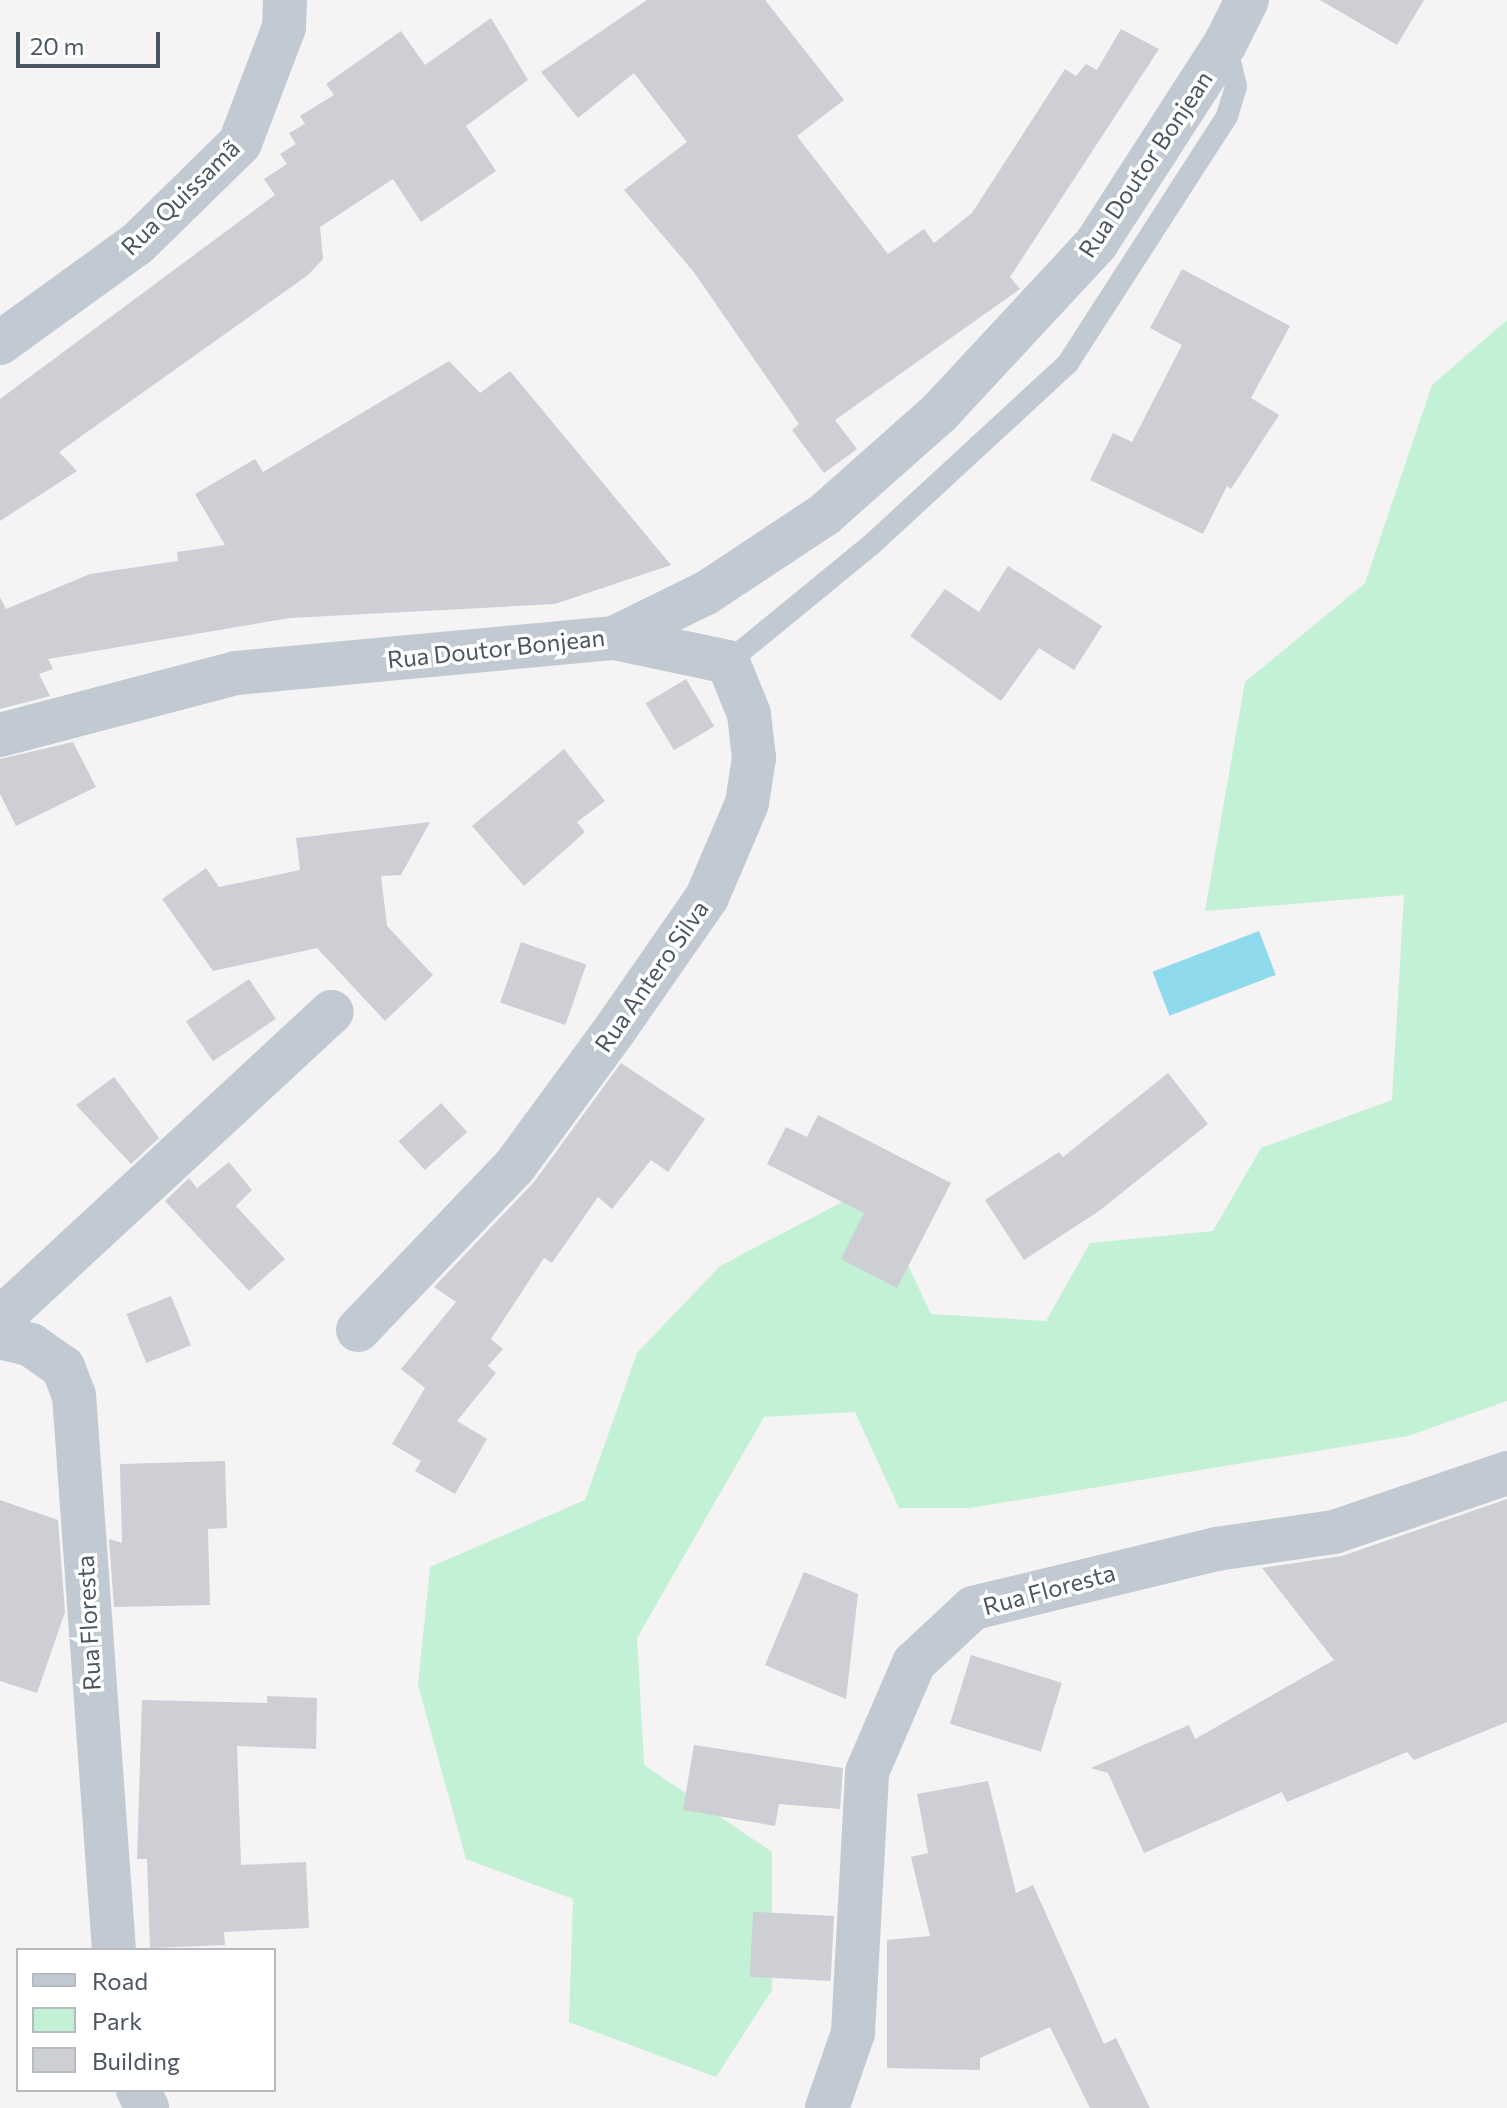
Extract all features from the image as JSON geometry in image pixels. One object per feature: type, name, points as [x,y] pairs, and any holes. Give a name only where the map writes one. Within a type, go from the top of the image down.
[{"type":"street","name":"Rua Quissamã","points":[[0,343],[137,244],[240,143],[284,27],[285,0]]},
{"type":"street","name":"Rua Doutor Bonjean","points":[[0,735],[236,673],[614,638],[706,593],[824,515],[939,413],[1096,244],[1225,44],[1247,0]]},
{"type":"street","points":[[614,638],[728,662]]},
{"type":"street","name":"Rua Antero Silva","points":[[358,1330],[514,1167],[707,897],[747,803],[754,758],[749,714],[728,662]]},
{"type":"street","points":[[0,1319],[332,1012]]},
{"type":"street","name":"Rua Floresta","points":[[0,1337],[31,1345],[63,1367],[74,1395],[114,1948]]},
{"type":"street","name":"Rua Floresta","points":[[827,2108],[853,2033],[867,1772],[914,1663],[973,1608],[1216,1549],[1334,1532],[1507,1473]]},
{"type":"lane","points":[[728,662],[871,545],[1068,363],[1227,116],[1236,86],[1225,44]]},
{"type":"green space","points":[[1507,320],[1507,1401],[1408,1436],[970,1508],[899,1508],[855,1412],[764,1417],[637,1638],[644,1765],[772,1852],[772,1990],[716,2077],[569,2022],[573,1899],[466,1859],[418,1685],[430,1567],[585,1500],[637,1353],[720,1266],[871,1187],[931,1314],[1046,1321],[1090,1243],[1213,1231],[1261,1148],[1392,1100],[1404,895],[1205,911],[1245,682],[1365,583],[1432,385]]},
{"type":"water","points":[[1259,931],[1276,975],[1169,1016],[1153,972]]},
{"type":"building","points":[[647,0],[765,0],[844,100],[797,136],[888,254],[924,229],[934,243],[972,213],[1065,69],[1076,76],[1086,64],[1097,70],[1121,29],[1159,49],[1010,277],[1020,289],[835,420],[857,449],[824,473],[792,430],[799,424],[693,271],[624,190],[687,142],[634,73],[578,118],[541,72]]},
{"type":"building","points":[[1320,0],[1424,0],[1397,45]]},
{"type":"building","points":[[491,18],[528,80],[466,126],[496,171],[421,222],[393,179],[320,227],[323,259],[308,275],[59,452],[77,471],[0,521],[0,399],[275,195],[264,179],[287,164],[280,154],[296,144],[289,133],[305,124],[300,116],[334,95],[326,84],[401,31],[425,65]]},
{"type":"building","points":[[1182,269],[1290,326],[1251,398],[1279,415],[1231,489],[1227,486],[1203,534],[1090,480],[1113,433],[1132,442],[1182,345],[1150,328]]},
{"type":"building","points":[[449,361],[480,393],[510,371],[671,565],[555,604],[290,618],[48,659],[53,669],[39,674],[50,696],[0,709],[0,597],[6,609],[90,574],[178,561],[177,552],[225,545],[195,494],[255,459],[263,472]]},
{"type":"building","points":[[1008,566],[1102,626],[1074,670],[1039,648],[1001,701],[910,636],[945,589],[979,612]]},
{"type":"building","points":[[686,679],[714,726],[674,750],[646,703]]},
{"type":"building","points":[[73,742],[96,787],[16,826],[0,794],[0,759]]},
{"type":"building","points":[[564,749],[605,801],[577,822],[585,832],[524,886],[472,826]]},
{"type":"building","points":[[430,822],[401,875],[381,876],[387,926],[433,975],[385,1021],[317,948],[213,971],[162,899],[206,868],[219,887],[300,870],[296,838]]},
{"type":"building","points":[[521,942],[586,964],[565,1025],[500,1003]]},
{"type":"building","points":[[249,979],[276,1019],[213,1061],[186,1021]]},
{"type":"building","points":[[621,1063],[705,1119],[668,1172],[651,1160],[612,1209],[598,1197],[552,1263],[544,1258],[491,1339],[503,1349],[488,1366],[496,1373],[457,1421],[487,1439],[455,1494],[415,1471],[421,1461],[392,1444],[425,1388],[401,1369],[456,1302],[434,1287],[534,1182]]},
{"type":"building","points":[[1168,1073],[1208,1124],[1099,1211],[1024,1260],[985,1200],[1059,1152],[1063,1157]]},
{"type":"building","points":[[114,1077],[159,1138],[131,1164],[76,1105]]},
{"type":"building","points":[[441,1103],[467,1132],[425,1170],[399,1141]]},
{"type":"building","points":[[818,1115],[951,1183],[897,1288],[841,1259],[864,1213],[767,1164],[786,1127],[807,1137]]},
{"type":"building","points":[[229,1162],[252,1190],[236,1206],[285,1259],[249,1291],[165,1201],[189,1178],[197,1188]]},
{"type":"building","points":[[171,1296],[191,1345],[146,1363],[126,1314]]},
{"type":"building","points":[[225,1461],[227,1528],[208,1529],[210,1605],[114,1607],[109,1539],[122,1543],[120,1464]]},
{"type":"building","points":[[1507,1499],[1507,1722],[1414,1760],[1407,1752],[1287,1802],[1282,1792],[1144,1853],[1108,1773],[1091,1768],[1189,1725],[1195,1739],[1334,1660],[1262,1568],[1342,1556]]},
{"type":"building","points":[[0,1500],[58,1520],[65,1612],[37,1693],[0,1681]]},
{"type":"building","points":[[804,1572],[858,1594],[846,1699],[765,1665]]},
{"type":"building","points":[[971,1655],[1062,1683],[1041,1752],[950,1724]]},
{"type":"building","points":[[267,1696],[317,1698],[316,1749],[237,1746],[241,1865],[306,1862],[309,1928],[224,1932],[225,1945],[150,1948],[147,1859],[137,1859],[142,1700],[267,1703]]},
{"type":"building","points":[[694,1745],[843,1768],[840,1809],[779,1804],[775,1826],[683,1810]]},
{"type":"building","points":[[988,1781],[1016,1893],[1033,1885],[1104,2044],[1116,2038],[1150,2108],[1090,2108],[1050,2027],[980,2058],[980,2070],[887,2068],[887,1940],[930,1936],[911,1857],[928,1853],[917,1794]]},
{"type":"building","points":[[753,1912],[834,1916],[831,1981],[750,1977]]}]
